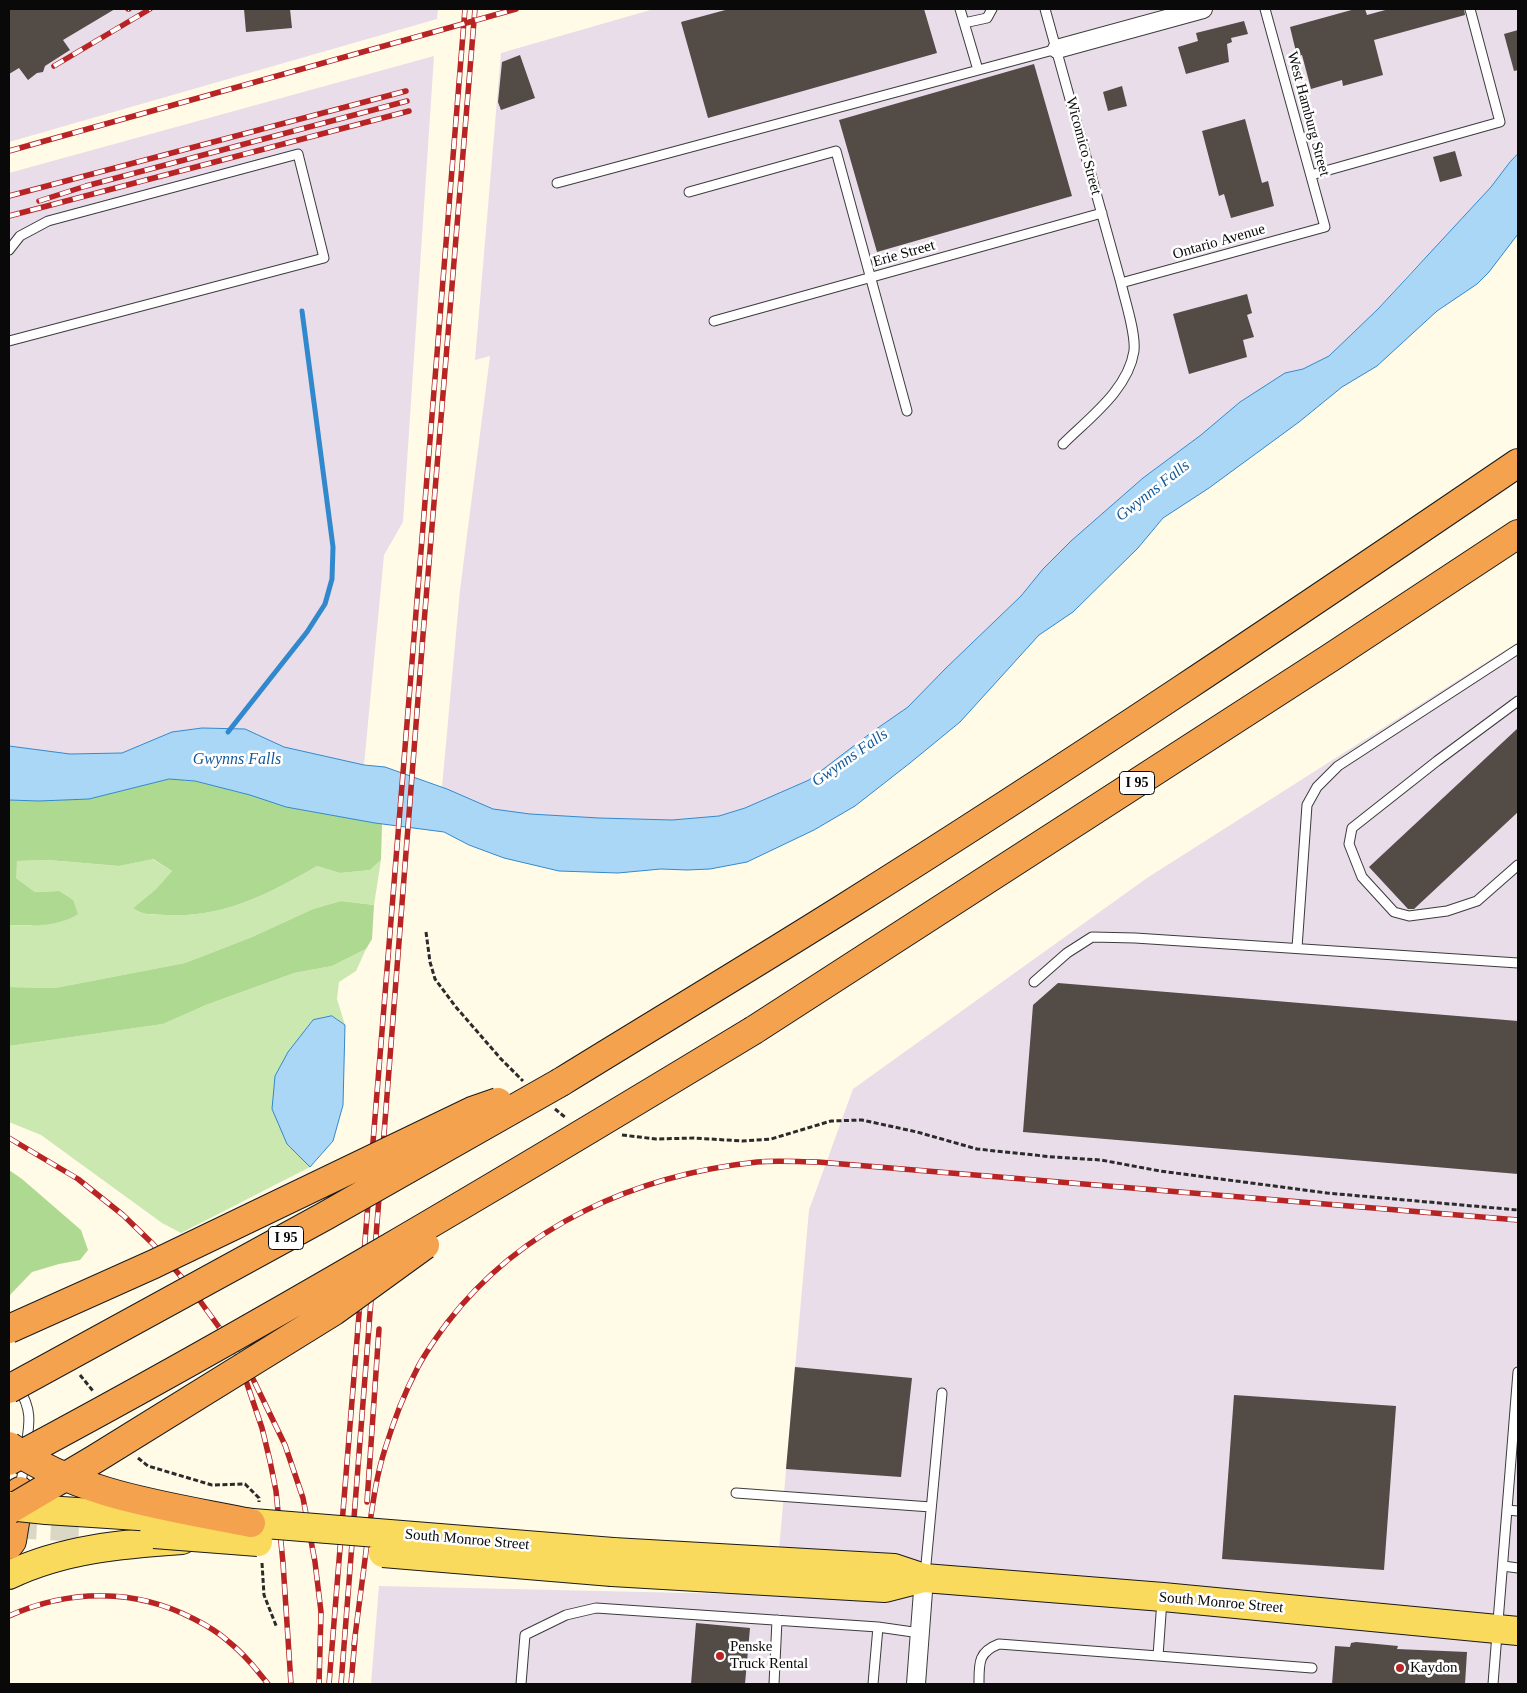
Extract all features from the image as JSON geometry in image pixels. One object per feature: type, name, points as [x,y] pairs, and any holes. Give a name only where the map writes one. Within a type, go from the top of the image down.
[{"type":"highway","name":"I 95","points":[[9,1389],[555,1093],[1050,776],[1320,598],[1518,463]]},
{"type":"highway","name":"I 95","points":[[9,1461],[219,1346],[525,1169],[754,1030],[1330,658],[1518,534]]},
{"type":"highway","points":[[9,1330],[154,1264],[472,1112],[520,1093],[555,1093]]},
{"type":"highway","points":[[9,1545],[12,1541],[12,1499],[103,1454],[334,1311],[525,1169]]},
{"type":"highway","points":[[9,1445],[50,1470],[111,1494],[255,1515]]},
{"type":"main road","name":"South Monroe Street","points":[[12,1499],[46,1510],[255,1515],[612,1562]]},
{"type":"main road","name":"South Monroe Street","points":[[83,1528],[213,1538],[612,1562],[894,1568],[924,1578],[1162,1597],[1508,1630]]},
{"type":"main road","points":[[9,1575],[39,1562],[71,1553],[119,1545],[213,1538]]},
{"type":"street","points":[[1057,49],[1203,9]]},
{"type":"street","points":[[916,1684],[924,1578]]},
{"type":"lane","points":[[960,9],[978,70]]},
{"type":"lane","points":[[964,23],[987,18],[992,9]]},
{"type":"lane","name":"Wicomico Street","points":[[1045,9],[1121,283],[1131,326],[1134,350],[1129,371],[1114,394],[1063,444]]},
{"type":"lane","name":"West Hamburg Street","points":[[1265,9],[1325,227]]},
{"type":"lane","points":[[1311,175],[1500,122],[1470,9]]},
{"type":"lane","points":[[557,183],[1057,49]]},
{"type":"lane","points":[[689,192],[836,151],[907,411]]},
{"type":"lane","points":[[9,250],[20,236],[48,221],[298,154],[324,258],[9,341]]},
{"type":"lane","name":"Erie Street","points":[[714,321],[1102,214]]},
{"type":"lane","name":"Ontario Avenue","points":[[1121,283],[1325,227]]},
{"type":"lane","points":[[1297,948],[1307,805],[1317,787],[1338,766],[1518,649]]},
{"type":"lane","points":[[1518,701],[1437,761],[1352,828],[1349,844],[1362,877],[1394,912],[1409,916],[1447,911],[1477,901],[1518,865]]},
{"type":"lane","points":[[1034,982],[1067,953],[1092,936],[1518,963]]},
{"type":"lane","points":[[1493,1684],[1508,1630],[1503,1566],[1507,1510],[1515,1449],[1518,1372]]},
{"type":"lane","points":[[9,1376],[25,1399],[30,1419],[12,1499]]},
{"type":"lane","points":[[924,1578],[942,1393]]},
{"type":"lane","points":[[736,1493],[931,1507]]},
{"type":"lane","points":[[1507,1510],[1518,1511]]},
{"type":"lane","points":[[1503,1566],[1518,1568]]},
{"type":"lane","points":[[1158,1656],[1162,1597]]},
{"type":"lane","points":[[521,1684],[525,1635],[566,1615],[596,1608],[878,1627],[920,1633]]},
{"type":"lane","points":[[774,1684],[777,1620]]},
{"type":"lane","points":[[873,1684],[878,1627]]},
{"type":"lane","points":[[979,1684],[979,1663],[984,1653],[990,1647],[1000,1644],[1312,1668]]},
{"type":"path","points":[[426,932],[430,962],[435,979],[455,1006],[488,1044],[528,1086]]},
{"type":"path","points":[[555,1093],[574,1121]]},
{"type":"path","points":[[616,1134],[656,1139],[694,1138],[742,1141],[771,1139],[831,1121],[862,1120],[917,1132],[977,1149],[1101,1160],[1160,1171],[1327,1193],[1518,1210]]},
{"type":"path","points":[[79,1374],[98,1397]]},
{"type":"path","points":[[133,1454],[148,1466],[212,1485],[245,1484],[259,1498],[255,1515]]},
{"type":"path","points":[[262,1556],[264,1594],[277,1628]]},
{"type":"shaded area","points":[[9,9],[438,9],[437,19],[9,142]]},
{"type":"shaded area","points":[[654,9],[1518,9],[1518,154],[1491,187],[1435,248],[1346,341],[1329,356],[1303,369],[1285,373],[1240,402],[1201,435],[1143,478],[1071,541],[1043,569],[1021,596],[908,707],[809,780],[745,808],[719,816],[672,820],[599,818],[530,814],[493,809],[442,787],[460,590],[490,356],[475,360],[501,53]]},
{"type":"shaded area","points":[[434,56],[403,522],[384,555],[364,765],[284,747],[245,729],[202,728],[172,732],[122,753],[70,754],[9,746],[9,173]]},
{"type":"shaded area","points":[[1518,642],[1518,1684],[371,1684],[379,1586],[775,1595],[809,1210],[853,1089],[1147,878]]},
{"type":"green space","points":[[169,779],[195,781],[250,795],[286,807],[382,824],[381,860],[370,870],[340,873],[317,866],[263,895],[245,902],[207,913],[187,915],[144,913],[133,908],[156,889],[172,871],[153,859],[119,866],[48,860],[17,861],[16,878],[35,892],[59,891],[73,900],[78,914],[53,923],[9,925],[9,800],[89,799]]},
{"type":"green space","points":[[152,859],[172,871],[156,889],[133,908],[144,913],[166,915],[207,913],[245,902],[281,886],[317,866],[340,873],[370,870],[381,860],[374,905],[341,901],[313,909],[252,937],[185,963],[55,988],[9,987],[9,925],[32,926],[59,891],[35,892],[16,878],[16,861],[48,860],[119,866]]},
{"type":"green space","points":[[341,901],[374,905],[372,939],[366,949],[332,966],[294,973],[206,1005],[163,1024],[9,1046],[9,987],[55,988],[185,963],[252,937],[313,909]]},
{"type":"green space","points":[[366,949],[356,971],[339,982],[337,999],[345,1025],[332,1016],[304,1161],[310,1167],[181,1233],[162,1223],[41,1135],[9,1122],[9,1046],[163,1024],[206,1005],[294,973],[332,966]]},
{"type":"green space","points":[[9,1170],[81,1230],[88,1250],[80,1260],[32,1272],[9,1296]]},
{"type":"water","name":"Gwynns Falls","points":[[1518,154],[1518,234],[1489,272],[1477,284],[1437,311],[1377,366],[1342,387],[1299,422],[1209,488],[1163,518],[1138,548],[1073,612],[1039,635],[960,722],[910,763],[855,806],[814,830],[747,862],[710,869],[661,869],[618,873],[559,871],[504,858],[469,845],[444,832],[375,823],[286,807],[250,795],[195,781],[169,779],[89,799],[9,800],[9,746],[70,754],[122,753],[172,732],[202,728],[245,729],[284,747],[364,765],[385,767],[447,789],[493,809],[530,814],[672,820],[719,816],[745,808],[809,780],[908,707],[1021,596],[1043,569],[1071,541],[1143,478],[1201,435],[1240,402],[1285,373],[1303,369],[1329,356],[1378,309],[1491,187]]},
{"type":"water","points":[[332,1016],[345,1025],[343,1105],[333,1141],[310,1167],[287,1144],[272,1109],[275,1076],[288,1052],[313,1020]]},
{"type":"building","points":[[9,9],[115,9],[63,40],[70,50],[45,66],[43,72],[37,73],[28,80],[19,68],[9,74]]},
{"type":"building","points":[[244,9],[290,9],[292,28],[246,32]]},
{"type":"building","points":[[729,9],[924,9],[937,53],[708,118],[681,22]]},
{"type":"building","points":[[1355,9],[1365,9],[1367,15],[1389,9],[1464,9],[1465,15],[1374,40],[1383,75],[1343,86],[1342,80],[1311,89],[1302,55],[1297,56],[1290,27]]},
{"type":"building","points":[[1244,21],[1248,34],[1231,38],[1232,42],[1227,44],[1229,62],[1186,74],[1178,47],[1198,41],[1196,33]]},
{"type":"building","points":[[1518,30],[1518,70],[1514,71],[1504,34]]},
{"type":"building","points":[[520,55],[535,98],[501,110],[498,102],[502,62]]},
{"type":"building","points":[[1034,64],[1072,196],[877,252],[839,120]]},
{"type":"building","points":[[1122,86],[1127,106],[1108,111],[1103,92]]},
{"type":"building","points":[[1245,119],[1262,183],[1268,181],[1274,206],[1231,218],[1224,194],[1219,196],[1202,131]]},
{"type":"building","points":[[1455,151],[1462,176],[1440,182],[1433,157]]},
{"type":"building","points":[[1247,294],[1252,313],[1247,315],[1254,337],[1243,340],[1247,357],[1189,374],[1173,314]]},
{"type":"building","points":[[1518,728],[1518,812],[1414,909],[1408,909],[1369,867]]},
{"type":"building","points":[[1058,983],[1518,1021],[1518,1174],[1023,1132],[1033,1005]]},
{"type":"building","points":[[795,1367],[912,1378],[901,1477],[786,1469]]},
{"type":"building","points":[[1234,1395],[1396,1406],[1384,1570],[1222,1559]]},
{"type":"building","name":"Penske Truck Rental","points":[[696,1623],[750,1628],[745,1684],[691,1684]]},
{"type":"building","name":"Kaydon","points":[[1351,1643],[1398,1646],[1397,1649],[1467,1652],[1465,1684],[1332,1684],[1335,1646],[1350,1647]]},
{"type":"waterway","points":[[228,732],[307,632],[325,604],[332,579],[333,547],[302,311]]},
{"type":"tunnel","points":[[9,1524],[83,1528]]},
{"type":"railway","points":[[54,66],[150,9]]},
{"type":"railway","points":[[329,1684],[465,9]]},
{"type":"railway","points":[[341,1684],[423,635],[475,9]]},
{"type":"railway","points":[[9,151],[516,9]]},
{"type":"railway","points":[[9,196],[406,91]]},
{"type":"railway","points":[[39,201],[86,186],[407,101]]},
{"type":"railway","points":[[9,216],[409,111]]},
{"type":"railway","points":[[9,1138],[78,1179],[123,1215],[153,1244],[190,1287],[234,1348],[253,1379],[285,1445],[303,1498],[315,1562],[321,1612],[319,1684]]},
{"type":"railway","points":[[354,1645],[367,1543],[379,1472],[388,1439],[411,1380],[430,1346],[477,1288],[510,1258],[546,1232],[585,1211],[626,1193],[668,1179],[712,1169],[765,1161],[818,1162],[1518,1220]]},
{"type":"railway","points":[[367,1502],[379,1329]]},
{"type":"railway","points":[[242,1369],[262,1428],[276,1491],[291,1684]]},
{"type":"railway","points":[[9,1616],[32,1607],[78,1597],[125,1597],[149,1602],[172,1609],[198,1621],[225,1638],[268,1684]]},
{"type":"railway","points":[[351,1684],[355,1639]]},
{"type":"place","name":"Penske Truck Rental","points":[[720,1656]]},
{"type":"place","name":"Kaydon","points":[[1400,1668]]}]
